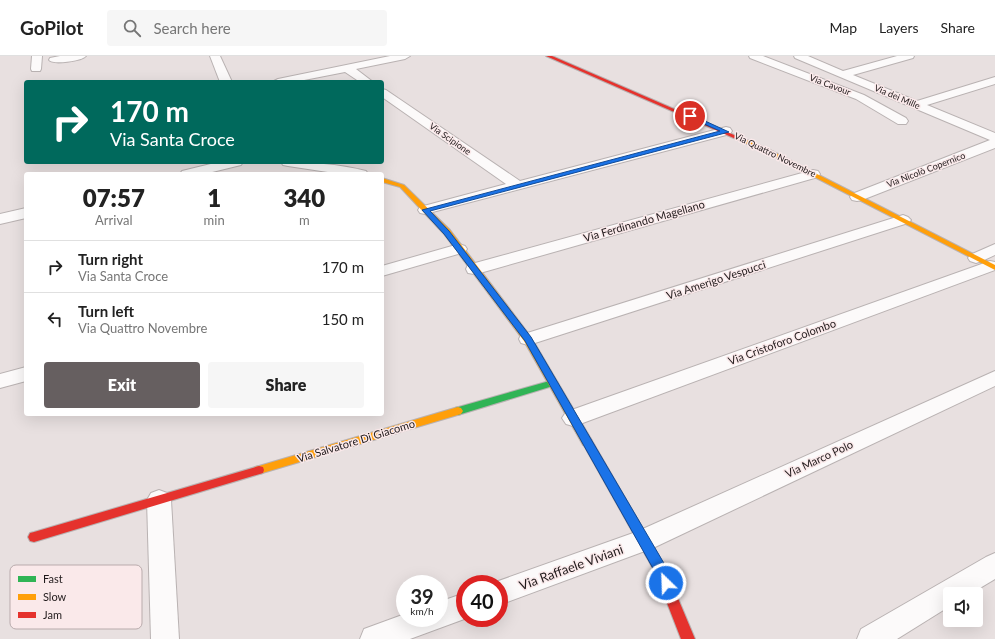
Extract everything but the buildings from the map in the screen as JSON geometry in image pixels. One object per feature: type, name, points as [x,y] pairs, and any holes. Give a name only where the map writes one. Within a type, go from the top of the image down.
[{"type":"street","points":[[36,70],[37,56]]},
{"type":"street","points":[[54,60],[81,56]]},
{"type":"street","points":[[215,56],[225,80]]},
{"type":"street","points":[[288,80],[405,56]]},
{"type":"street","name":"Via Quattro Novembre","points":[[548,56],[766,150],[903,220],[989,260]]},
{"type":"street","name":"Via Cavour","points":[[754,56],[860,97],[902,121]]},
{"type":"street","name":"Via dei Mille","points":[[799,56],[995,138]]},
{"type":"street","points":[[842,74],[909,56]]},
{"type":"street","points":[[347,68],[364,80]]},
{"type":"street","points":[[916,105],[995,80]]},
{"type":"street","name":"Via Scipione","points":[[384,93],[518,186]]},
{"type":"street","points":[[425,210],[726,132]]},
{"type":"street","name":"Via Nicolò Copernico","points":[[858,197],[995,143]]},
{"type":"street","points":[[195,172],[228,164]]},
{"type":"street","points":[[302,164],[353,172]]},
{"type":"street","name":"Via Ferdinando Magellano","points":[[474,269],[813,174]]},
{"type":"street","points":[[384,181],[402,186],[447,232],[528,339],[660,569],[688,639]]},
{"type":"street","points":[[0,219],[24,213]]},
{"type":"street","name":"Via Amerigo Vespucci","points":[[528,339],[903,220]]},
{"type":"street","points":[[384,270],[459,249]]},
{"type":"street","name":"Via Cristoforo Colombo","points":[[574,418],[989,260]]},
{"type":"street","points":[[0,381],[24,375]]},
{"type":"street","name":"Via Marco Polo","points":[[644,540],[995,378]]},
{"type":"street","name":"Via Salvatore Di Giacomo","points":[[34,537],[553,383]]},
{"type":"street","points":[[159,500],[165,639]]},
{"type":"street","name":"Via Raffaele Viviani","points":[[508,590],[644,540]]},
{"type":"street","points":[[871,639],[995,565]]},
{"type":"street","points":[[374,639],[407,627]]},
{"type":"traffic: fast","points":[[458,411],[553,383]]},
{"type":"traffic: slow","points":[[738,138],[766,150],[995,268]]},
{"type":"traffic: slow","points":[[384,181],[402,186],[447,232],[528,339],[587,442]]},
{"type":"traffic: slow","points":[[259,470],[458,411]]},
{"type":"traffic: jam","points":[[548,56],[738,138]]},
{"type":"traffic: jam","points":[[587,442],[660,569],[688,639]]},
{"type":"traffic: jam","points":[[34,537],[259,470]]},
{"type":"route","points":[[666,583],[660,569],[528,339],[447,232],[425,210],[726,132],[690,116]]}]
